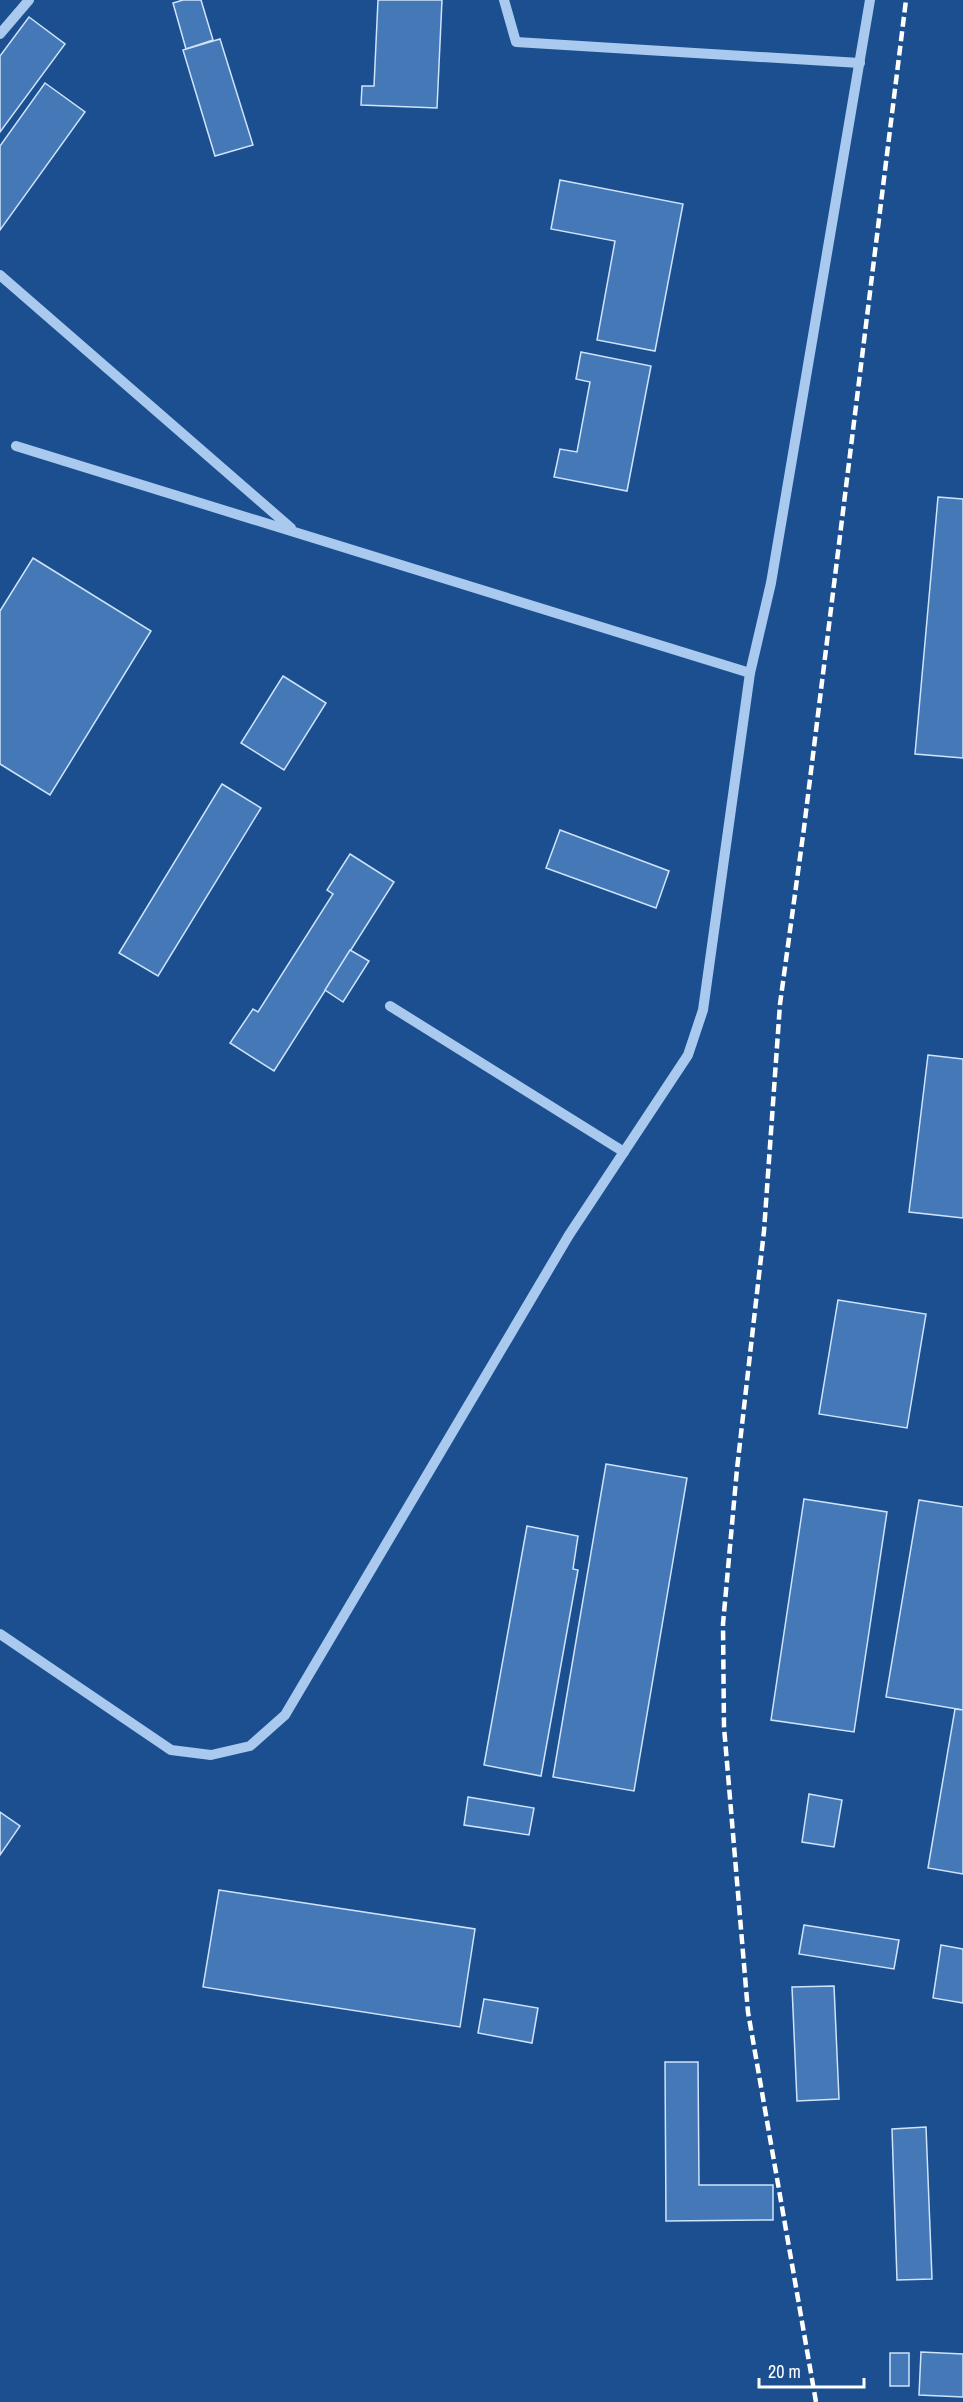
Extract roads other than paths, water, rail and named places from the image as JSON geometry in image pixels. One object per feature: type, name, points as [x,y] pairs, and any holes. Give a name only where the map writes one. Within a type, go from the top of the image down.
[{"type":"street","points":[[0,34],[29,0]]},
{"type":"street","points":[[504,0],[516,42],[860,63]]},
{"type":"street","points":[[0,1634],[171,1750],[211,1755],[250,1746],[285,1714],[569,1235],[688,1055],[703,1010],[750,673],[771,583],[870,0]]},
{"type":"street","points":[[0,275],[295,532]]},
{"type":"street","points":[[16,446],[750,673]]},
{"type":"street","points":[[390,1006],[624,1152]]},
{"type":"railway","points":[[816,2402],[748,2012],[724,1727],[723,1624],[737,1469],[764,1231],[780,1004],[804,828],[906,0]]}]
